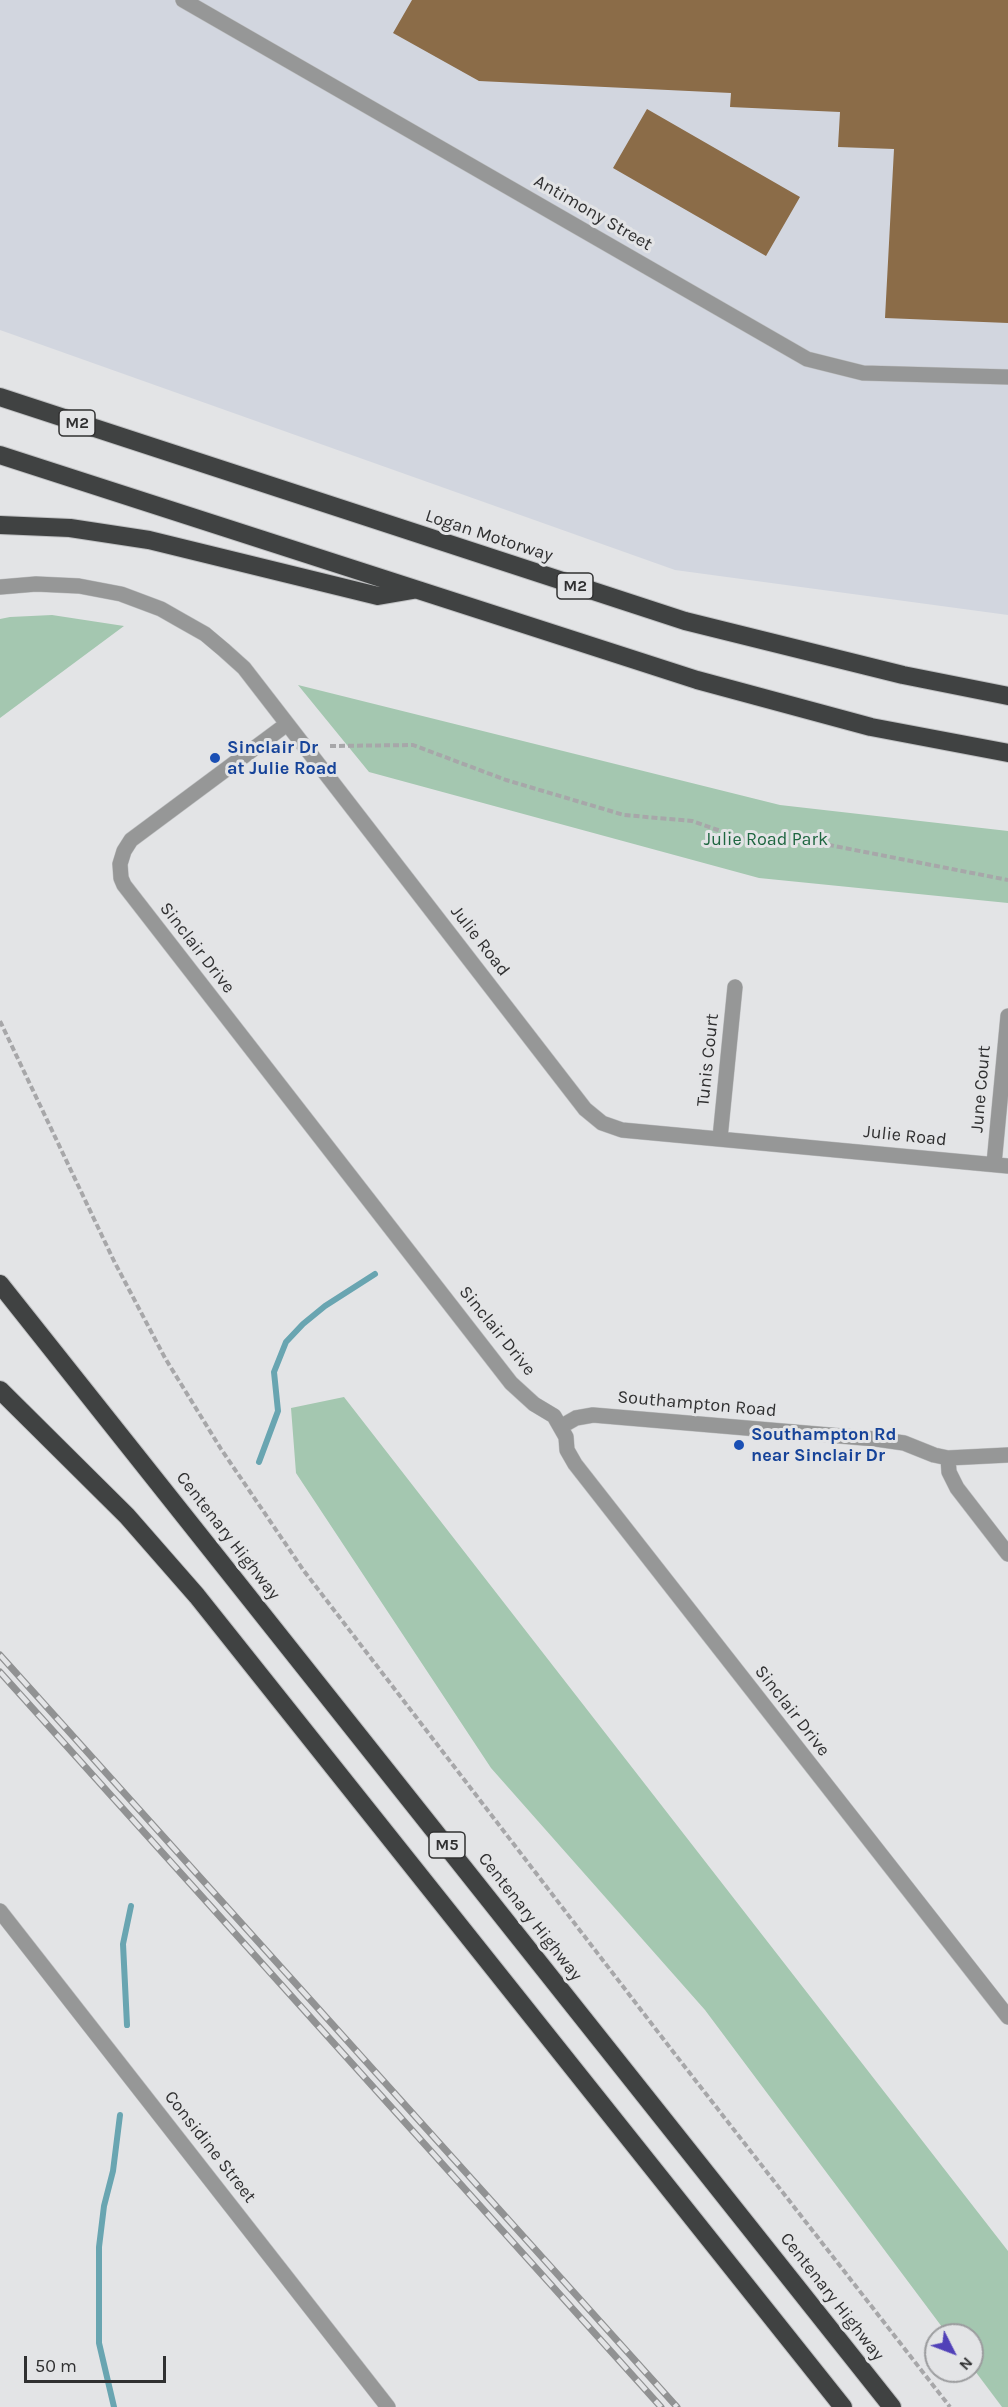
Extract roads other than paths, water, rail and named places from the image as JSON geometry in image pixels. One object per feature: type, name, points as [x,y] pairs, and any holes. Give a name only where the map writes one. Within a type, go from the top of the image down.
[{"type":"highway","name":"Logan Motorway","points":[[2,397],[685,621],[903,675],[1008,696]]},
{"type":"highway","points":[[0,455],[685,676],[871,727],[1008,753]]},
{"type":"highway","points":[[0,525],[70,528],[149,540],[378,596],[415,590]]},
{"type":"highway","name":"Centenary Highway","points":[[0,1284],[892,2407]]},
{"type":"highway","name":"M5","points":[[0,1390],[126,1516],[210,1613],[843,2407]]},
{"type":"street","name":"Antimony Street","points":[[183,0],[807,358],[863,373],[1008,377]]},
{"type":"street","name":"Julie Road","points":[[0,587],[36,584],[79,586],[121,594],[161,609],[205,634],[237,662],[585,1109],[602,1123],[622,1130],[1001,1165]]},
{"type":"street","name":"Sinclair Drive","points":[[287,724],[132,840],[121,857],[119,871],[121,878],[511,1383],[534,1404],[554,1416],[566,1437],[567,1450],[575,1464],[1008,2017]]},
{"type":"street","name":"Tunis Court","points":[[720,1138],[735,987]]},
{"type":"street","name":"June Court","points":[[1001,1165],[1008,1016]]},
{"type":"street","name":"Southampton Road","points":[[561,1426],[576,1418],[593,1415],[876,1439],[904,1443],[948,1458],[1008,1455]]},
{"type":"street","points":[[948,1458],[949,1472],[957,1488],[1008,1554]]},
{"type":"street","name":"Considine Street","points":[[1,1915],[388,2407]]},
{"type":"waterway","points":[[259,1462],[278,1411],[274,1372],[286,1342],[325,1306],[375,1274]]},
{"type":"waterway","points":[[127,2025],[123,1944],[131,1906]]},
{"type":"waterway","points":[[114,2407],[99,2343],[99,2247],[104,2206],[113,2171],[120,2115]]},
{"type":"railway","points":[[0,1655],[677,2407]]},
{"type":"railway","points":[[0,1672],[661,2407]]},
{"type":"place","name":"Sinclair Dr at Julie Road","points":[[215,758]]},
{"type":"place","name":"Southampton Rd near Sinclair Dr","points":[[739,1445]]},
{"type":"park label","name":"Julie Road Park","points":[[766,840]]}]
